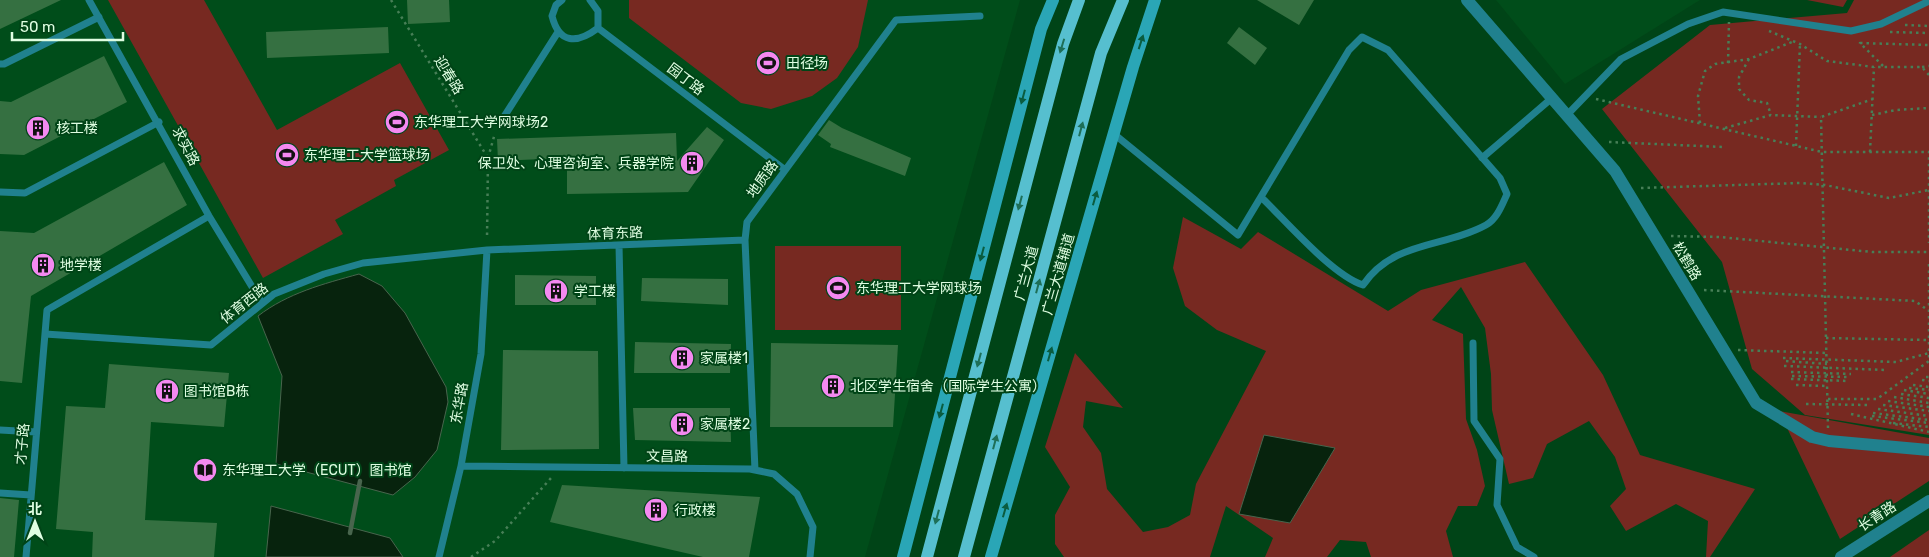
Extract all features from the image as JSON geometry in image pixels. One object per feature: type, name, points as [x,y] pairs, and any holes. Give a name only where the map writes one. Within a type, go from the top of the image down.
[{"type":"main road","points":[[903,557],[1041,29],[1052,0]]},
{"type":"main road","name":"广兰大道","points":[[927,557],[1060,53],[1078,0]]},
{"type":"main road","name":"广兰大道","points":[[964,557],[1101,53],[1123,0]]},
{"type":"main road","name":"广兰大道辅道","points":[[991,557],[1155,0]]},
{"type":"street","name":"松鹤路","points":[[1467,0],[1615,171],[1756,403],[1812,437],[1829,441],[1929,450]]},
{"type":"street","name":"长青路","points":[[1842,557],[1929,501]]},
{"type":"lane","name":"求实路","points":[[89,0],[159,122],[209,216],[262,303]]},
{"type":"lane","points":[[562,0],[556,5],[552,16],[558,32],[567,39],[587,36],[598,28],[598,11],[590,0]]},
{"type":"lane","points":[[1567,115],[1621,59],[1688,24],[1723,12],[1851,31],[1881,24],[1929,2]]},
{"type":"lane","name":"地质路","points":[[755,470],[745,240],[747,222],[784,169],[896,20],[980,16]]},
{"type":"lane","points":[[0,64],[4,64],[99,17]]},
{"type":"lane","name":"园丁路","points":[[598,28],[784,169]]},
{"type":"lane","points":[[500,123],[558,32]]},
{"type":"lane","points":[[1114,134],[1238,235],[1349,50],[1362,37],[1388,50],[1500,178],[1506,194],[1500,209],[1487,225],[1403,252],[1372,272],[1363,285],[1354,282],[1332,266],[1261,197]]},
{"type":"lane","points":[[1482,158],[1552,98]]},
{"type":"lane","points":[[0,192],[26,193],[159,122]]},
{"type":"lane","name":"才子路","points":[[26,557],[47,310],[209,216]]},
{"type":"lane","name":"体育东路","points":[[487,250],[745,240]]},
{"type":"lane","points":[[619,245],[624,468]]},
{"type":"lane","name":"体育西路","points":[[45,334],[211,346],[262,303],[289,286],[363,263],[487,250]]},
{"type":"lane","name":"东华路","points":[[439,557],[461,466],[481,354],[487,250]]},
{"type":"lane","points":[[1473,344],[1474,421],[1500,460],[1497,505],[1517,547],[1534,557]]},
{"type":"lane","points":[[0,430],[36,432]]},
{"type":"lane","name":"文昌路","points":[[461,466],[755,470],[774,474],[798,494],[813,528],[810,557]]},
{"type":"lane","points":[[0,493],[31,495]]},
{"type":"path","name":"迎春路","points":[[391,0],[488,158]]},
{"type":"path","points":[[1723,12],[1729,14],[1728,63]]},
{"type":"path","points":[[1766,30],[1800,44],[1827,61],[1874,67],[1929,66]]},
{"type":"path","points":[[1700,123],[1698,96],[1705,71],[1715,64],[1749,58],[1793,41]]},
{"type":"path","points":[[1884,67],[1860,43],[1929,44]]},
{"type":"path","points":[[1796,146],[1800,44]]},
{"type":"path","points":[[1749,58],[1739,77],[1739,89],[1749,100],[1767,103],[1771,115]]},
{"type":"path","points":[[1870,152],[1874,67]]},
{"type":"path","points":[[1922,67],[1929,75]]},
{"type":"path","points":[[1585,96],[1822,152],[1929,151],[1929,244]]},
{"type":"path","points":[[1723,128],[1771,115],[1821,117],[1873,99]]},
{"type":"path","points":[[1872,115],[1896,110],[1929,108]]},
{"type":"path","points":[[1821,117],[1829,441]]},
{"type":"path","points":[[487,250],[488,158],[500,123]]},
{"type":"path","points":[[1590,142],[1723,147]]},
{"type":"path","points":[[1640,188],[1800,183],[1823,185],[1889,198],[1929,190]]},
{"type":"path","points":[[1655,236],[1720,237],[1872,252],[1929,252]]},
{"type":"path","points":[[1828,399],[1877,399],[1929,361],[1929,260]]},
{"type":"path","points":[[1687,289],[1915,301],[1929,311]]},
{"type":"path","points":[[1826,338],[1929,340]]},
{"type":"path","points":[[1724,350],[1827,353]]},
{"type":"path","points":[[1786,362],[1896,362],[1929,353]]},
{"type":"path","points":[[1783,358],[1827,362]]},
{"type":"path","points":[[1784,366],[1885,370]]},
{"type":"path","points":[[1791,372],[1827,376]]},
{"type":"path","points":[[1848,381],[1827,382],[1791,378],[1851,376]]},
{"type":"path","points":[[1922,380],[1929,381]]},
{"type":"path","points":[[1796,385],[1827,386]]},
{"type":"path","points":[[1913,385],[1929,390]]},
{"type":"path","points":[[1909,388],[1929,390]]},
{"type":"path","points":[[1904,390],[1929,390]]},
{"type":"path","points":[[1901,394],[1929,398]]},
{"type":"path","points":[[1894,397],[1929,403]]},
{"type":"path","points":[[1888,401],[1929,407]]},
{"type":"path","points":[[1806,404],[1867,405]]},
{"type":"path","points":[[1883,405],[1929,411]]},
{"type":"path","points":[[1878,409],[1929,416]]},
{"type":"path","points":[[1851,414],[1929,432]]},
{"type":"path","points":[[1873,414],[1929,424]]},
{"type":"path","points":[[1879,421],[1929,424]]},
{"type":"path","points":[[471,557],[502,534],[560,467]]},
{"type":"shaded area","points":[[0,0],[1020,0],[865,557],[0,557]]},
{"type":"shaded area","name":"东华理工大学篮球场","points":[[108,0],[204,0],[277,130],[400,63],[449,150],[394,180],[396,186],[335,220],[343,234],[263,278]]},
{"type":"shaded area","name":"田径场","points":[[629,0],[868,0],[858,47],[837,78],[812,96],[771,109],[741,103],[629,18]]},
{"type":"shaded area","points":[[1496,0],[1700,0],[1565,84]]},
{"type":"shaded area","points":[[1807,0],[1847,0],[1843,7]]},
{"type":"shaded area","points":[[1854,0],[1929,0],[1929,435],[1805,415],[1752,369],[1722,262],[1602,109],[1710,25],[1847,13]]},
{"type":"shaded area","points":[[1183,217],[1241,249],[1258,232],[1388,311],[1421,290],[1525,262],[1603,375],[1640,455],[1755,489],[1710,557],[1706,557],[1708,521],[1676,504],[1626,531],[1610,506],[1626,489],[1615,457],[1589,421],[1547,444],[1533,478],[1509,484],[1492,410],[1491,374],[1485,328],[1461,287],[1432,320],[1463,334],[1466,419],[1477,450],[1485,486],[1477,506],[1458,506],[1446,531],[1453,557],[1371,557],[1366,542],[1340,540],[1327,557],[1265,557],[1273,538],[1226,506],[1210,557],[1064,557],[1055,544],[1055,515],[1070,487],[1045,447],[1075,353],[1123,408],[1086,401],[1083,427],[1101,453],[1107,489],[1143,532],[1168,527],[1190,515],[1196,484],[1266,351],[1217,330],[1185,306],[1173,268]]},
{"type":"shaded area","name":"东华理工大学网球场","points":[[775,246],[901,246],[901,330],[775,330]]},
{"type":"shaded area","points":[[359,274],[382,286],[405,313],[446,387],[448,402],[437,450],[415,477],[393,495],[276,464],[282,376],[258,316],[294,295]]},
{"type":"shaded area","points":[[1779,411],[1929,438],[1929,481],[1840,539]]},
{"type":"shaded area","points":[[1264,435],[1335,448],[1290,523],[1239,514]]},
{"type":"shaded area","points":[[271,506],[390,538],[403,557],[266,557]]},
{"type":"shaded area","points":[[1929,530],[1929,557],[1890,557]]},
{"type":"building","points":[[0,0],[61,0],[0,29]]},
{"type":"building","points":[[407,0],[449,0],[450,22],[408,24]]},
{"type":"building","points":[[1257,0],[1314,0],[1299,25]]},
{"type":"building","points":[[388,27],[389,53],[267,58],[266,32]]},
{"type":"building","points":[[1239,27],[1267,48],[1255,65],[1227,43]]},
{"type":"building","name":"核工楼","points":[[104,56],[127,102],[24,155],[0,154],[0,101],[11,102]]},
{"type":"building","points":[[829,120],[842,128],[911,158],[905,176],[830,147],[831,144],[818,135]]},
{"type":"building","points":[[707,127],[724,140],[688,192],[567,194],[567,158],[498,161],[497,139],[676,133],[677,161]]},
{"type":"building","name":"地学楼","points":[[164,162],[187,205],[31,296],[22,383],[0,381],[0,231],[34,233]]},
{"type":"building","name":"学工楼","points":[[515,275],[596,276],[596,305],[515,305]]},
{"type":"building","points":[[642,278],[728,279],[728,305],[641,301]]},
{"type":"building","name":"家属楼1","points":[[635,342],[731,344],[730,373],[634,373]]},
{"type":"building","name":"北区学生宿舍（国际学生公寓）","points":[[771,343],[898,345],[893,427],[770,427]]},
{"type":"building","points":[[503,350],[598,351],[599,449],[501,450]]},
{"type":"building","points":[[109,364],[229,373],[224,427],[151,422],[145,520],[217,523],[214,557],[92,557],[93,532],[56,529],[66,406],[105,408]]},
{"type":"building","name":"家属楼2","points":[[633,408],[730,408],[731,442],[635,440]]},
{"type":"building","name":"行政楼","points":[[562,485],[760,497],[749,557],[703,557],[550,522]]},
{"type":"building","points":[[0,498],[19,500],[14,557],[0,557]]},
{"type":"waterway","points":[[350,533],[360,481]]},
{"type":"place","name":"田径场","points":[[768,63]]},
{"type":"place","name":"东华理工大学网球场2","points":[[397,122]]},
{"type":"place","name":"核工楼","points":[[38,128]]},
{"type":"place","name":"东华理工大学篮球场","points":[[287,155]]},
{"type":"place","name":"保卫处、心理咨询室、兵器学院","points":[[692,163]]},
{"type":"place","name":"地学楼","points":[[43,265]]},
{"type":"place","name":"东华理工大学网球场","points":[[838,288]]},
{"type":"place","name":"学工楼","points":[[556,291]]},
{"type":"place","name":"家属楼1","points":[[682,358]]},
{"type":"place","name":"北区学生宿舍（国际学生公寓）","points":[[833,386]]},
{"type":"place","name":"图书馆B栋","points":[[167,391]]},
{"type":"place","name":"家属楼2","points":[[682,424]]},
{"type":"place","name":"东华理工大学（ECUT）图书馆","points":[[205,470]]},
{"type":"place","name":"行政楼","points":[[656,510]]}]
